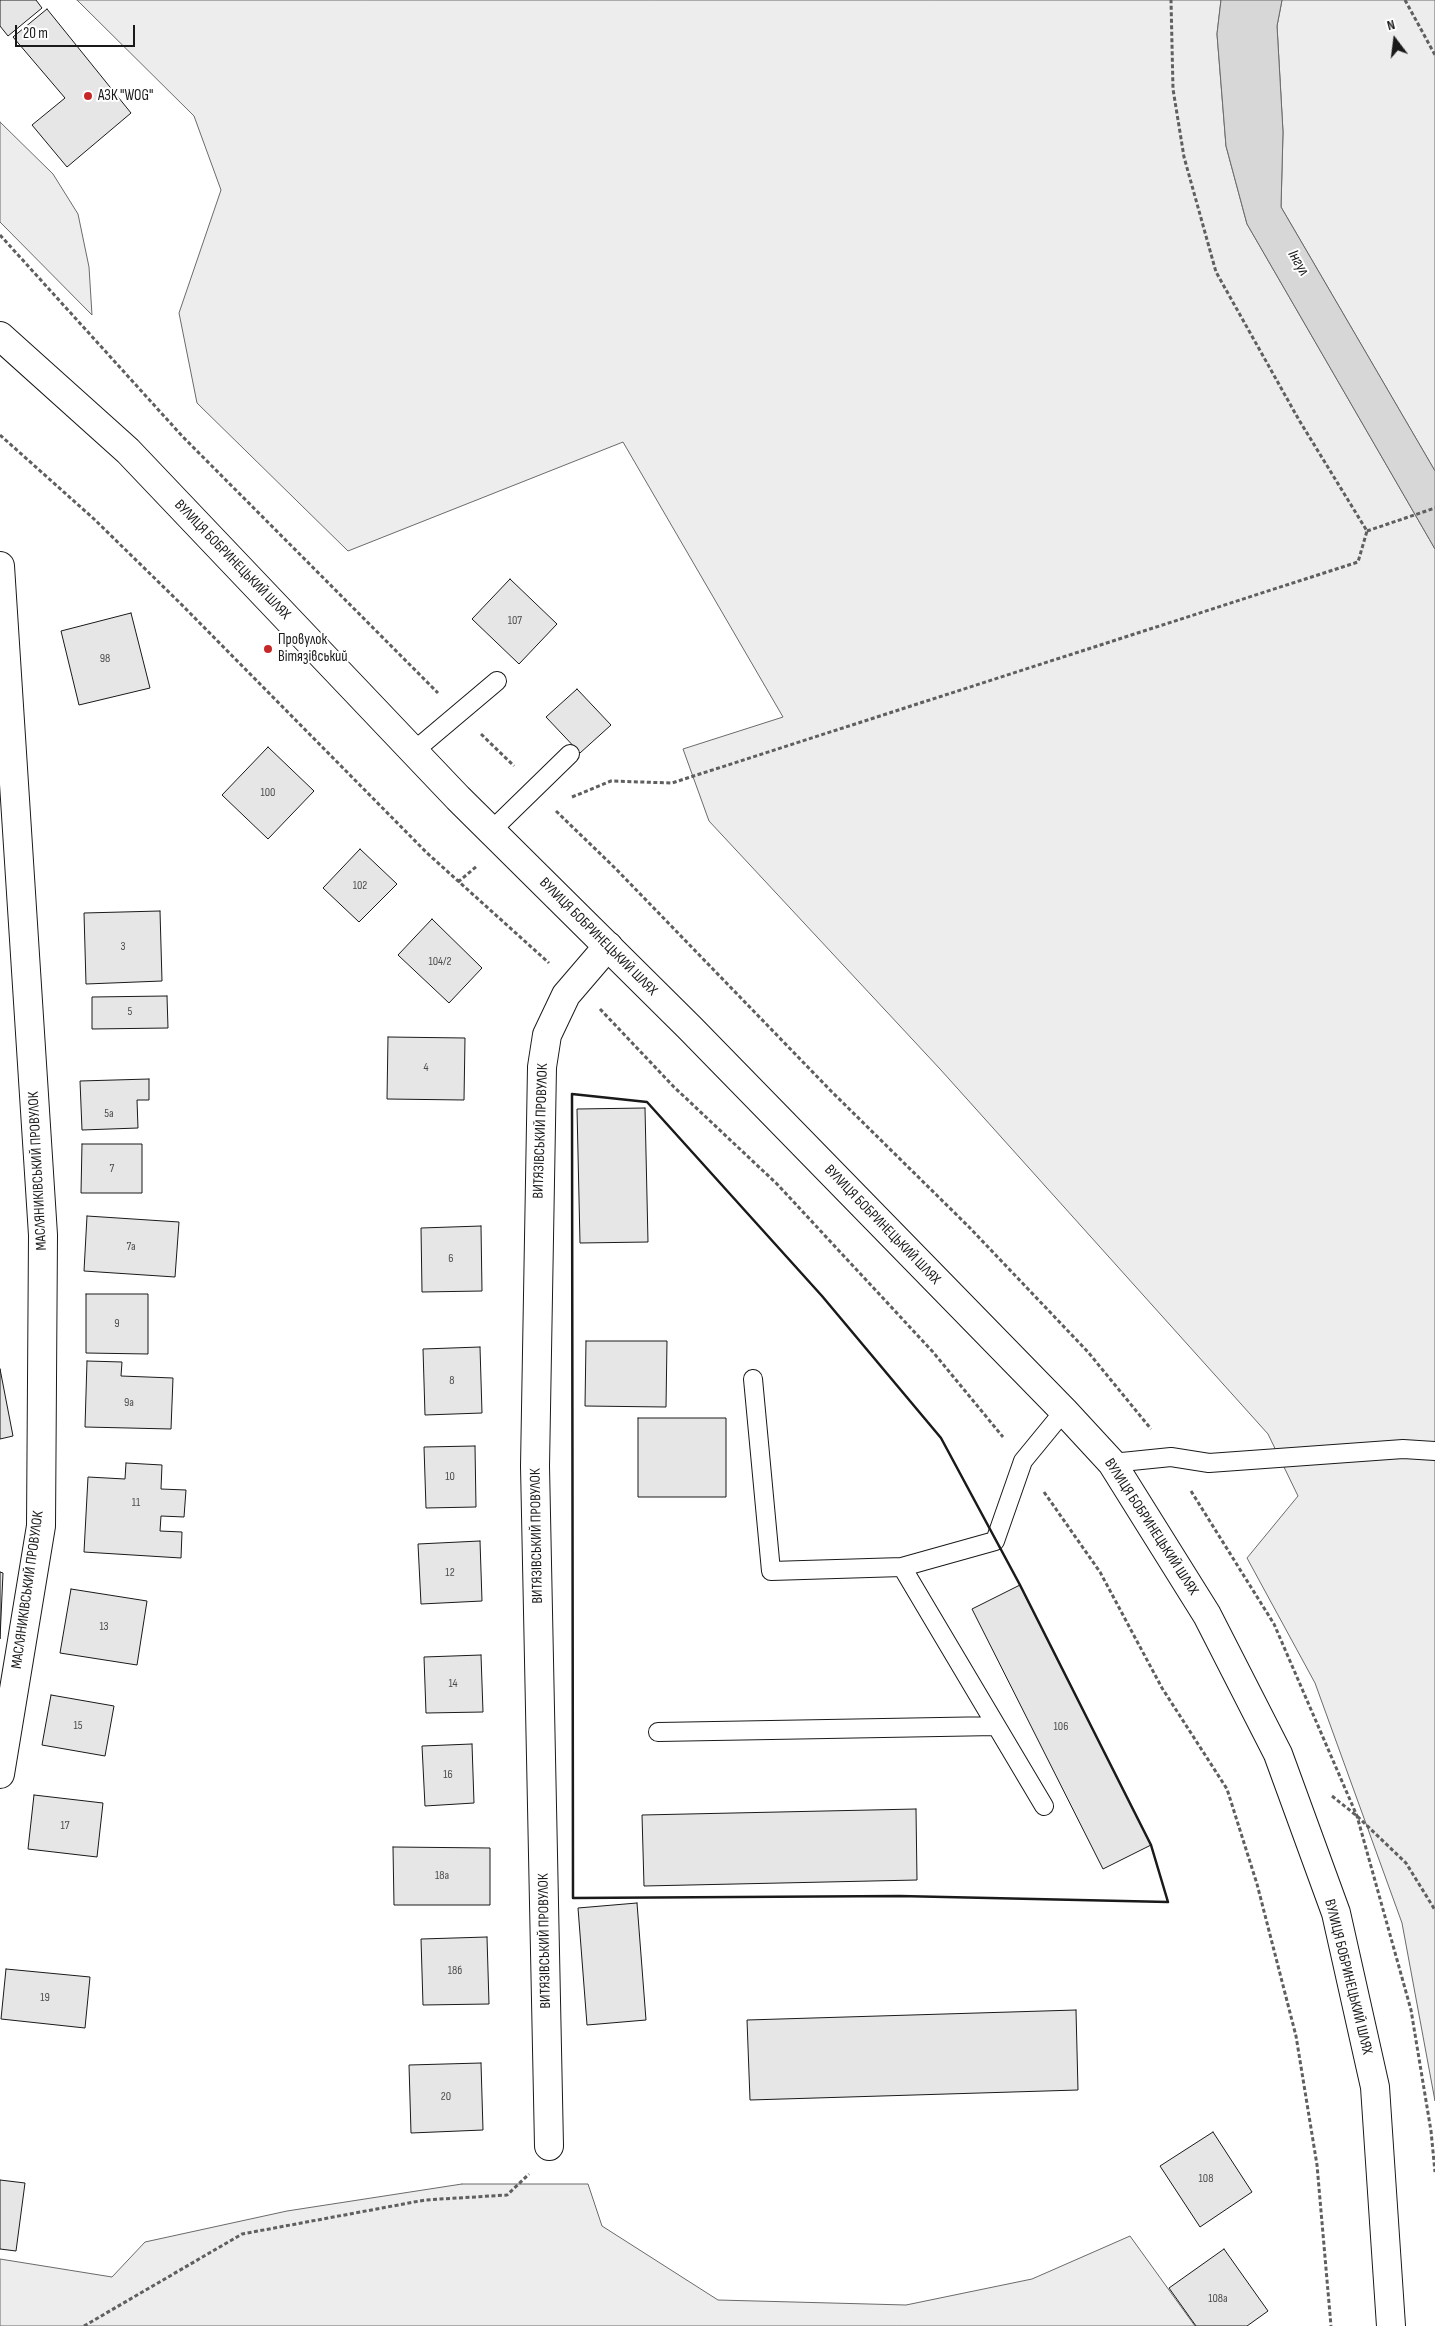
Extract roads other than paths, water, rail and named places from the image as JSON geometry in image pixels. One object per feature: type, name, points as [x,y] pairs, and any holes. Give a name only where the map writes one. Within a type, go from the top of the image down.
[{"type":"main road","name":"ВУЛИЦЯ БОБРИНЕЦЬКИЙ ШЛЯХ","points":[[0,336],[128,451],[414,752],[608,946],[1064,1410],[1112,1463],[1207,1615],[1278,1754],[1336,1913],[1375,2088],[1390,2326]]},
{"type":"main road","name":"МАСЛЯНИКІВСЬКИЙ ПРОВУЛОК","points":[[0,566],[43,1235],[41,1526],[0,1774]]},
{"type":"main road","name":"ВИТЯЗІВСЬКИЙ ПРОВУЛОК","points":[[549,2146],[535,1466],[542,1067],[547,1035],[566,995],[608,946]]},
{"type":"lane","points":[[414,752],[497,681]]},
{"type":"lane","points":[[491,831],[570,754]]},
{"type":"lane","points":[[752,1379],[771,1571],[902,1567],[995,1541],[1023,1461],[1064,1410]]},
{"type":"lane","points":[[1112,1463],[1170,1457],[1208,1462],[1403,1449],[1435,1450]]},
{"type":"lane","points":[[902,1567],[1044,1806]]},
{"type":"lane","points":[[658,1732],[996,1726]]},
{"type":"water","name":"Інгул","points":[[1221,0],[1282,0],[1277,26],[1283,132],[1281,207],[1435,471],[1435,549],[1247,224],[1226,146],[1217,34]]},
{"type":"place","name":"АЗК \"WOG\"","points":[[88,96]]},
{"type":"place","name":"Провулок Вітязівський","points":[[268,649]]}]
